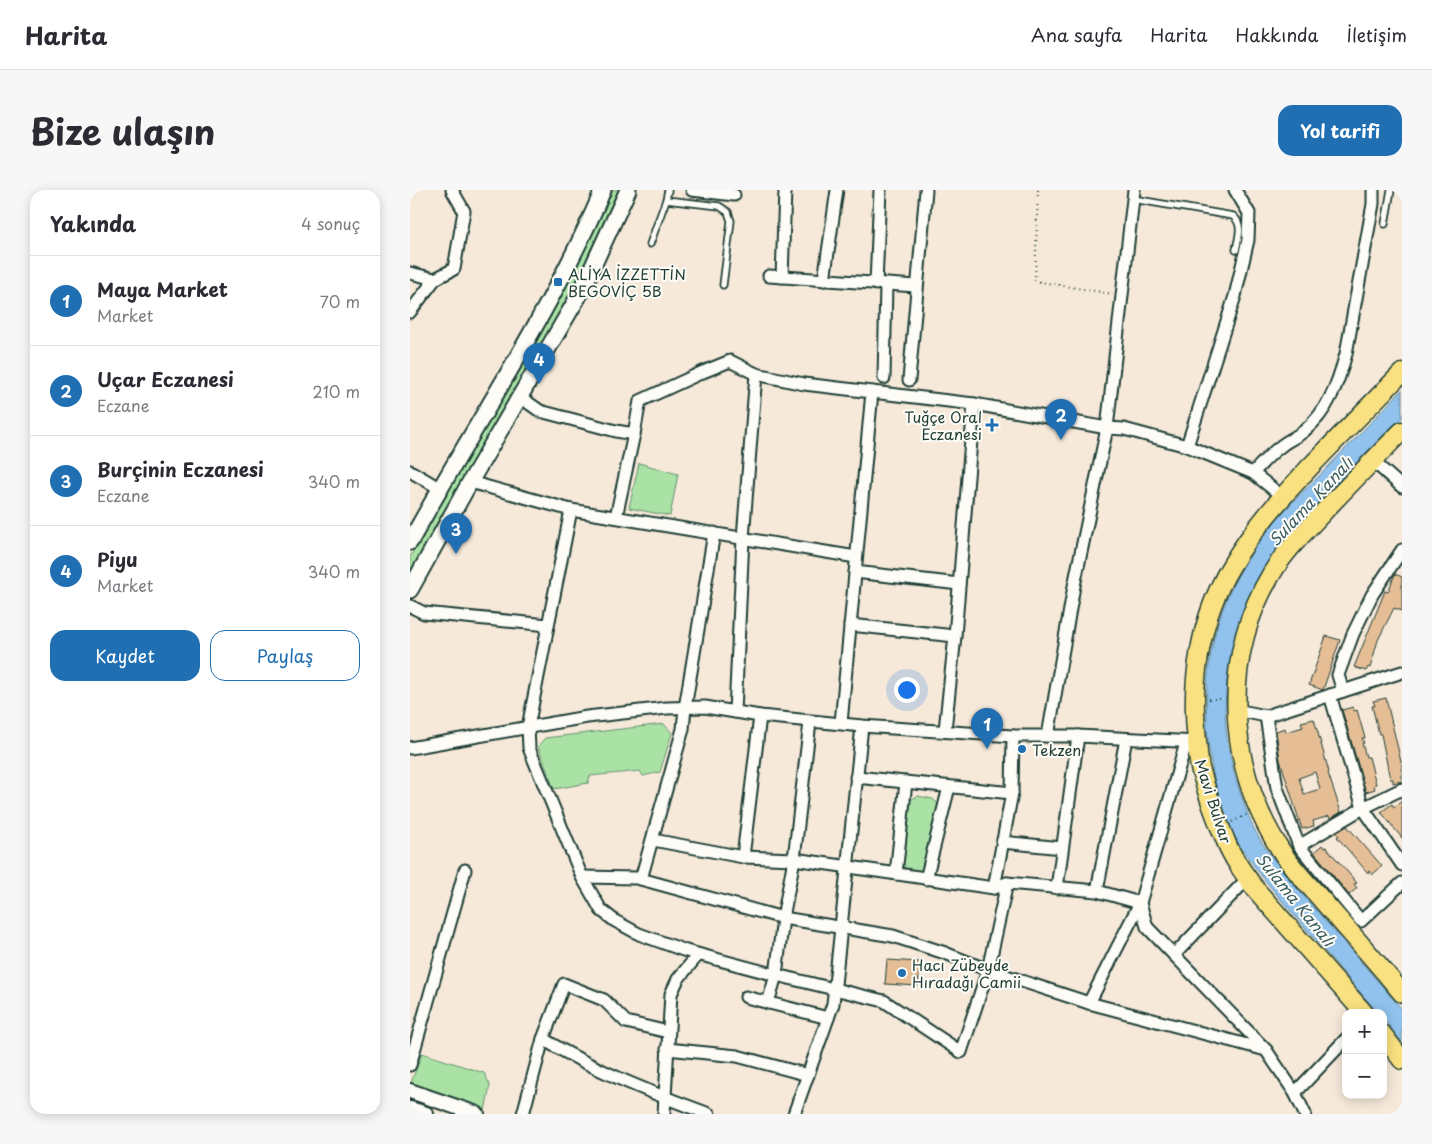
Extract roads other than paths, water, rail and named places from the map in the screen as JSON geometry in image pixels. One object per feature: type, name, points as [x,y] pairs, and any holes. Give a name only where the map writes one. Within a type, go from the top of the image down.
[{"type":"main road","points":[[410,542],[439,488],[533,329],[582,236],[603,190]]},
{"type":"main road","points":[[410,590],[470,482],[582,292],[628,190]]},
{"type":"main road","name":"Mavi Bulvar","points":[[1361,1009],[1248,878],[1225,841],[1191,743],[1195,722],[1196,670],[1202,638],[1216,596],[1230,566],[1247,541],[1283,497],[1350,425],[1402,373]]},
{"type":"main road","points":[[1402,431],[1298,538],[1273,573],[1257,604],[1246,635],[1238,669],[1234,705],[1242,760],[1250,790],[1258,811],[1280,851],[1402,994]]},
{"type":"main road","points":[[1387,1040],[1402,1060]]},
{"type":"street","points":[[410,312],[435,279],[454,269],[464,211],[452,190]]},
{"type":"street","points":[[692,190],[734,195]]},
{"type":"street","points":[[782,277],[785,190]]},
{"type":"street","points":[[824,280],[836,190]]},
{"type":"street","points":[[880,190],[884,378]]},
{"type":"street","points":[[909,380],[926,190]]},
{"type":"street","points":[[1187,446],[1235,296],[1248,240],[1249,213],[1235,190]]},
{"type":"street","points":[[1253,473],[1272,453],[1305,430],[1317,419],[1328,404],[1340,377],[1346,354],[1373,204],[1373,190]]},
{"type":"street","points":[[1048,736],[1074,586],[1107,428],[1133,194]]},
{"type":"street","points":[[410,273],[435,279]]},
{"type":"street","points":[[769,276],[916,286]]},
{"type":"street","points":[[616,517],[640,402],[730,361],[756,374],[804,384],[974,404],[1107,428],[1124,429],[1187,446],[1253,473],[1283,497]]},
{"type":"street","points":[[734,712],[743,538],[756,374]]},
{"type":"street","points":[[841,723],[872,392]]},
{"type":"street","points":[[520,397],[540,411],[634,434]]},
{"type":"street","points":[[945,730],[955,636],[974,404]]},
{"type":"street","points":[[1373,461],[1402,487]]},
{"type":"street","points":[[410,470],[439,488]]},
{"type":"street","points":[[470,482],[571,510],[856,557]]},
{"type":"street","points":[[571,510],[528,727],[530,748],[582,877],[601,910],[639,934],[698,955],[884,1001],[961,1052],[988,970],[1007,883]]},
{"type":"street","points":[[642,879],[683,729],[714,533]]},
{"type":"street","points":[[1342,691],[1338,675],[1353,634],[1372,595],[1402,550]]},
{"type":"street","points":[[855,572],[959,584]]},
{"type":"street","points":[[410,606],[424,613],[548,625]]},
{"type":"street","points":[[850,625],[955,636]]},
{"type":"street","points":[[1234,705],[1266,716],[1402,672]]},
{"type":"street","points":[[1330,695],[1362,808],[1402,865]]},
{"type":"street","points":[[410,748],[587,717],[706,707],[760,716],[862,726],[1013,736],[1078,736],[1191,743],[1140,903],[1089,1003]]},
{"type":"street","points":[[743,857],[760,716]]},
{"type":"street","points":[[1266,716],[1277,788],[1299,846],[1361,921],[1402,883]]},
{"type":"street","points":[[768,1003],[776,975],[783,918],[794,859],[810,722]]},
{"type":"street","points":[[794,1114],[833,1004],[862,726]]},
{"type":"street","points":[[994,888],[1012,793],[1013,736]]},
{"type":"street","points":[[1057,888],[1078,736]]},
{"type":"street","points":[[1097,891],[1126,739]]},
{"type":"street","points":[[856,777],[1012,793]]},
{"type":"street","points":[[896,874],[906,782]]},
{"type":"street","points":[[926,879],[949,787]]},
{"type":"street","points":[[1299,846],[1362,808],[1402,790]]},
{"type":"street","points":[[653,840],[743,857],[794,859],[994,888],[1007,883],[1097,891],[1140,903]]},
{"type":"street","points":[[1002,842],[1062,848]]},
{"type":"street","points":[[410,1065],[465,870]]},
{"type":"street","points":[[582,877],[642,879],[783,918],[893,936],[1089,1003],[1266,1050]]},
{"type":"street","points":[[1174,955],[1248,878]]},
{"type":"street","points":[[1140,903],[1147,927],[1266,1050],[1295,1093],[1306,1114]]},
{"type":"street","points":[[664,1114],[671,994],[678,979],[698,955]]},
{"type":"street","points":[[523,1114],[543,1039],[564,984],[604,1000],[626,1022],[668,1032]]},
{"type":"street","points":[[746,997],[828,1018]]},
{"type":"street","points":[[543,1039],[570,1056],[623,1080],[709,1114]]},
{"type":"street","points":[[1295,1093],[1342,1043]]},
{"type":"street","points":[[667,1049],[737,1056],[808,1075]]},
{"type":"street","points":[[410,1091],[477,1114]]},
{"type":"street","points":[[410,1109],[426,1114]]},
{"type":"lane","points":[[650,244],[668,190]]},
{"type":"lane","points":[[1385,224],[1391,190]]},
{"type":"lane","points":[[1133,194],[1233,216],[1240,228],[1236,250]]},
{"type":"lane","points":[[666,200],[719,206],[728,212],[731,221],[723,285]]},
{"type":"water","name":"Sulama Kanalı","points":[[1402,390],[1402,418],[1292,533],[1269,563],[1258,582],[1240,623],[1229,667],[1225,711],[1227,739],[1241,796],[1258,837],[1289,879],[1402,1009],[1402,1042],[1387,1024],[1387,1009],[1375,1009],[1248,858],[1228,823],[1218,796],[1212,766],[1207,725],[1208,671],[1212,645],[1219,621],[1239,574],[1253,551],[1287,508]]},
{"type":"place","name":"ALİYA İZZETTİN BEGOVİÇ 5B","points":[[558,282]]},
{"type":"place","name":"Piyu","points":[[539,384]]},
{"type":"place","name":"Tuğçe Oral Eczanesi","points":[[992,425]]},
{"type":"place","name":"Uçar Eczanesi","points":[[1061,440]]},
{"type":"place","name":"Burçinin Eczanesi","points":[[456,554]]},
{"type":"place","name":"Maya Market","points":[[987,749]]},
{"type":"place","name":"Tekzen","points":[[1022,749]]},
{"type":"place","name":"Hacı Zübeyde Hıradağı Camii","points":[[902,973]]}]
